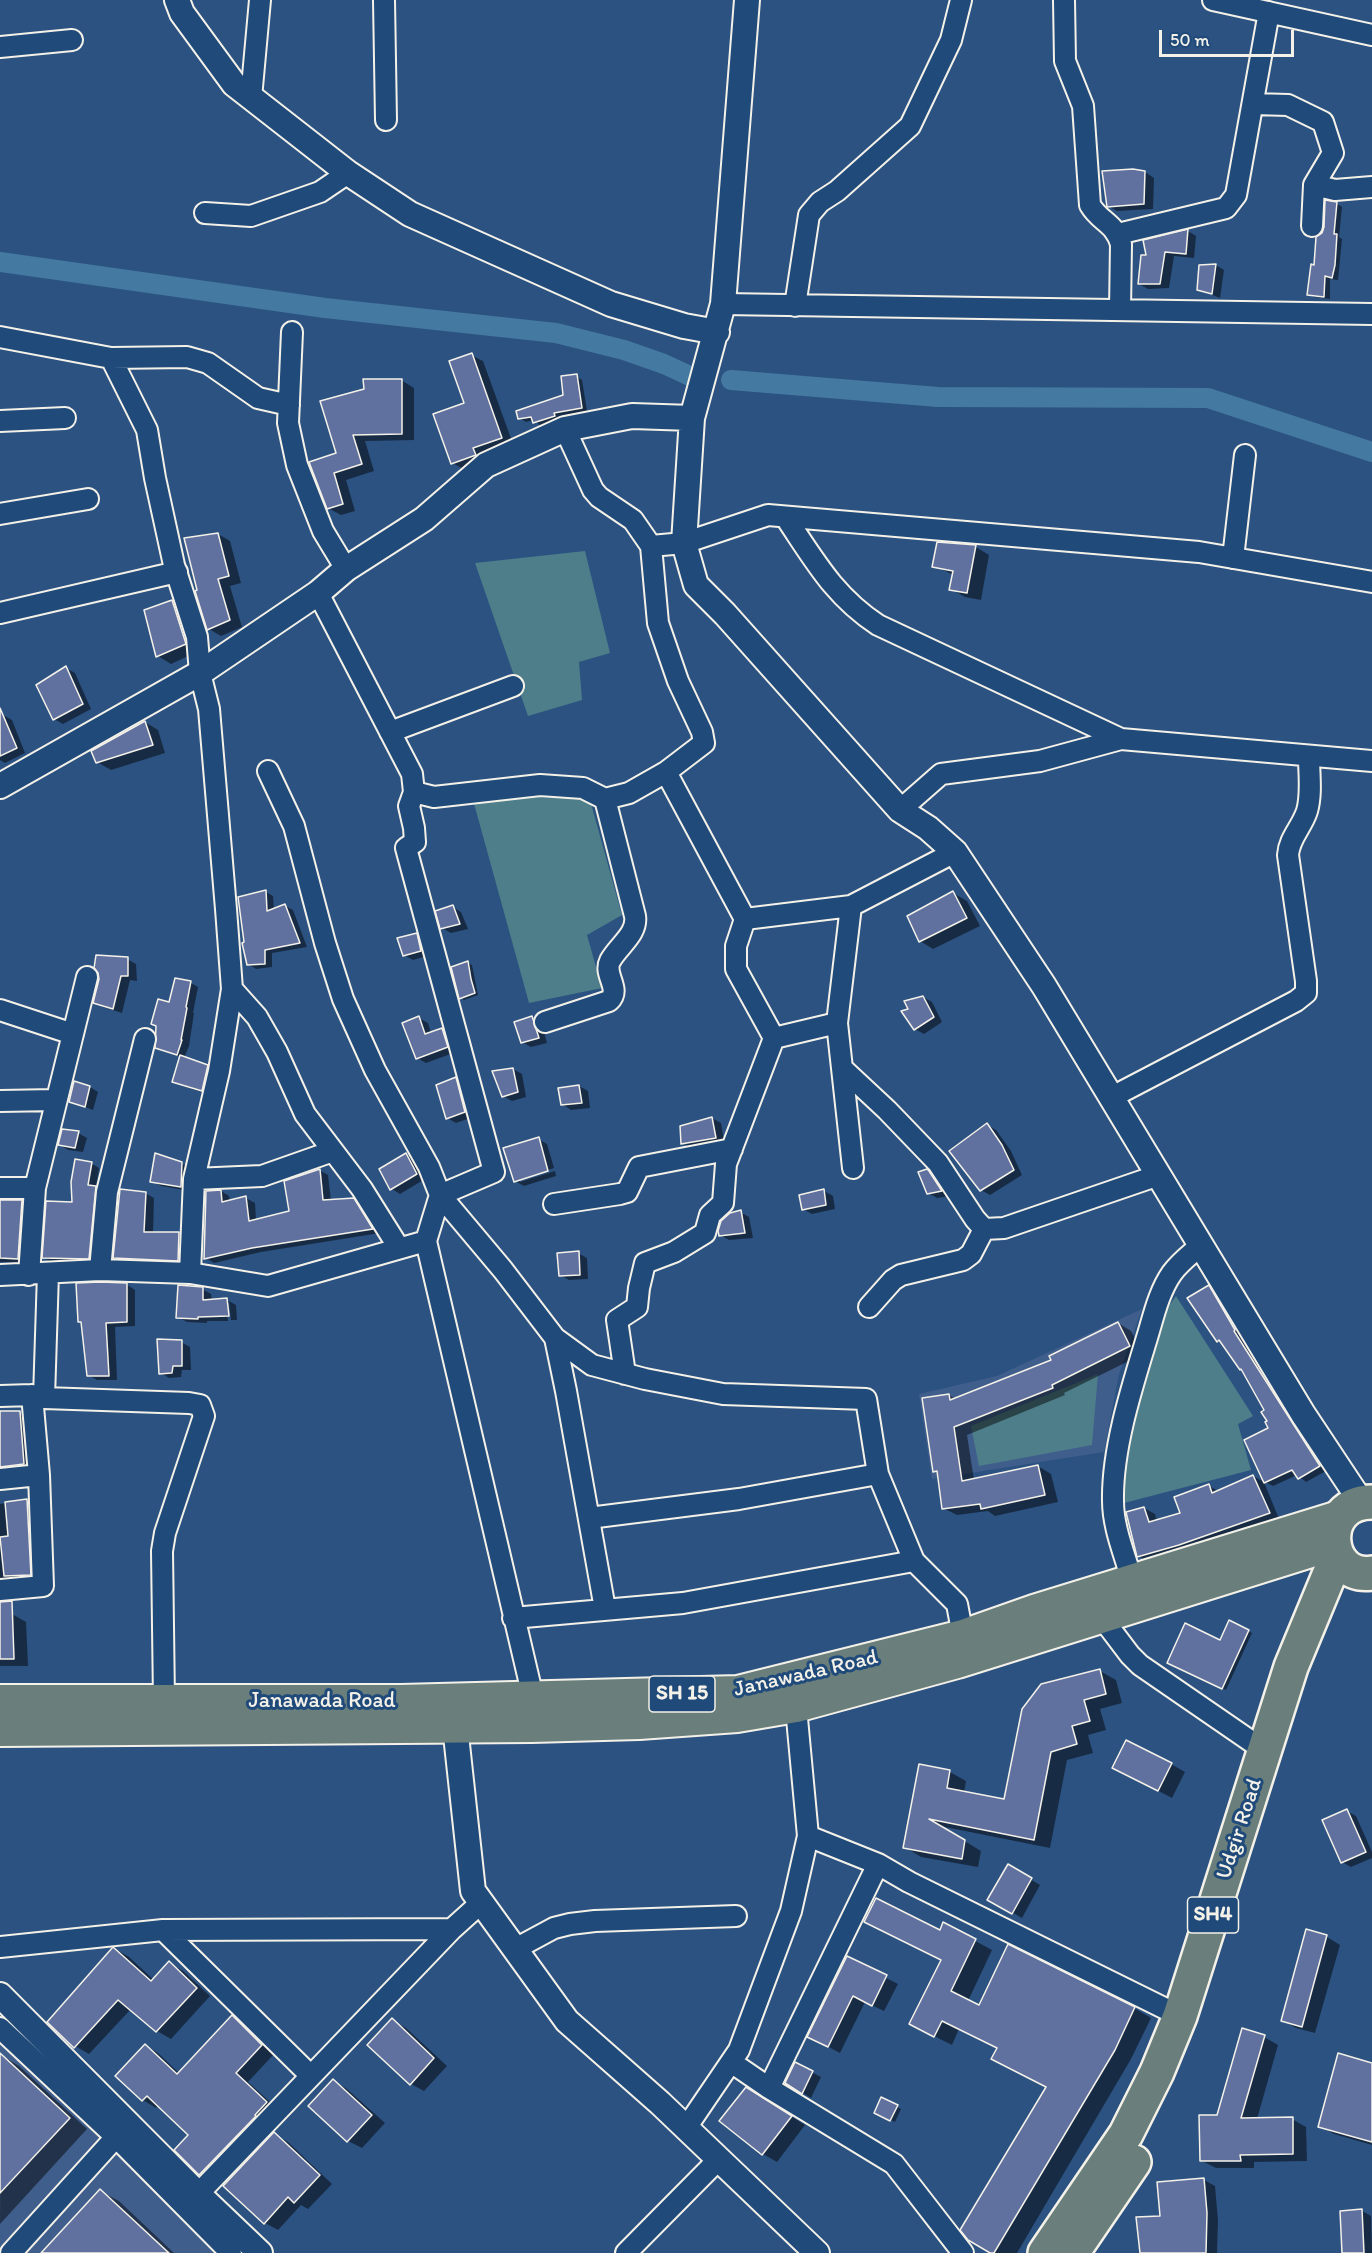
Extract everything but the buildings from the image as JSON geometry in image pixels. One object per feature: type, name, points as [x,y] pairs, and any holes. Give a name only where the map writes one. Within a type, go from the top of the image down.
[{"type":"highway","name":"Udgir Road","points":[[1045,2253],[1126,2134],[1157,2072],[1180,2016],[1291,1667],[1357,1529]]},
{"type":"highway","name":"Udgir Road","points":[[1072,2253],[1139,2154],[1172,2092],[1220,1963],[1267,1800],[1317,1656],[1357,1529]]},
{"type":"main road","name":"Janawada Road","points":[[0,1701],[401,1701],[639,1723],[737,1716],[794,1693],[1132,1581],[1357,1529]]},
{"type":"main road","name":"Janawada Road","points":[[794,1693],[957,1662],[1102,1618],[1357,1529]]},
{"type":"main road","name":"Janawada Road","points":[[0,1730],[455,1726],[533,1712]]},
{"type":"street","points":[[177,0],[182,12],[234,84],[348,173],[410,214],[611,304],[684,326],[717,332]]},
{"type":"street","points":[[251,98],[260,0]]},
{"type":"street","points":[[384,0],[386,120]]},
{"type":"street","points":[[747,0],[723,304],[692,418],[684,543],[696,585],[725,614],[900,810],[928,828],[955,852],[1044,986],[1303,1414],[1357,1529]]},
{"type":"street","points":[[795,306],[809,215],[820,202],[910,126],[951,40],[961,0]]},
{"type":"street","points":[[1064,0],[1065,61],[1083,106],[1090,205],[1094,212],[1112,225],[1121,244],[1120,310]]},
{"type":"street","points":[[1213,0],[1372,35]]},
{"type":"street","points":[[1118,234],[1226,208],[1236,195],[1269,12]]},
{"type":"street","points":[[0,48],[72,40]]},
{"type":"street","points":[[1254,104],[1287,105],[1323,122],[1333,153],[1314,185],[1312,226]]},
{"type":"street","points":[[205,213],[251,216],[320,192],[348,173]]},
{"type":"street","points":[[1314,185],[1335,190],[1372,187]]},
{"type":"street","points":[[723,304],[1372,314]]},
{"type":"street","points":[[292,332],[288,423],[297,465],[323,531],[346,569]]},
{"type":"street","points":[[0,337],[111,358],[187,357],[199,359],[258,398],[289,405]]},
{"type":"street","points":[[111,358],[147,430],[155,477],[177,572],[197,637],[200,673],[209,709],[232,989],[219,1071],[194,1179],[189,1273]]},
{"type":"street","points":[[0,786],[200,673],[318,593],[346,569],[424,519],[486,465],[565,429],[632,416],[692,418]]},
{"type":"street","points":[[0,421],[65,418]]},
{"type":"street","points":[[414,792],[434,797],[540,785],[583,788],[605,799],[629,793],[666,772],[704,743],[702,732],[678,681],[658,623],[651,546],[633,520],[599,497],[593,490],[565,429]]},
{"type":"street","points":[[1233,558],[1245,455]]},
{"type":"street","points":[[0,514],[88,499]]},
{"type":"street","points":[[651,546],[684,543],[768,515],[1199,552],[1372,582]]},
{"type":"street","points":[[786,518],[836,591],[871,621],[1121,739],[1372,761]]},
{"type":"street","points":[[0,613],[177,572]]},
{"type":"street","points":[[318,593],[412,774],[414,792],[409,806],[415,842],[406,848],[494,1172],[440,1195],[426,1240],[533,1712]]},
{"type":"street","points":[[390,732],[513,686]]},
{"type":"street","points":[[900,810],[941,774],[1040,761],[1121,739]]},
{"type":"street","points":[[1112,1097],[1296,1001],[1306,993],[1288,844],[1307,811],[1309,757]]},
{"type":"street","points":[[268,771],[294,826],[325,943],[344,999],[375,1070],[429,1167],[440,1195],[503,1270],[555,1338],[592,1365],[723,1394],[866,1399],[878,1474],[914,1561],[957,1604],[963,1636]]},
{"type":"street","points":[[625,1374],[617,1320],[636,1307],[645,1263],[674,1252],[705,1233],[710,1215],[723,1203],[726,1164],[774,1038],[736,969],[736,946],[744,919],[666,772]]},
{"type":"street","points":[[545,1022],[609,1001],[613,997],[614,991],[608,970],[609,963],[634,928],[635,916],[605,799]]},
{"type":"street","points":[[744,919],[851,906],[955,852]]},
{"type":"street","points":[[851,906],[837,1023],[853,1168]]},
{"type":"street","points":[[0,1590],[43,1586],[35,1188],[87,977]]},
{"type":"street","points":[[232,989],[257,1017],[277,1052],[305,1114],[362,1189],[399,1248]]},
{"type":"street","points":[[0,1010],[73,1034]]},
{"type":"street","points":[[774,1038],[837,1023]]},
{"type":"street","points":[[100,1270],[107,1192],[145,1039]]},
{"type":"street","points":[[843,1069],[887,1110],[938,1163],[975,1219],[984,1228],[1004,1228],[1159,1175]]},
{"type":"street","points":[[0,1101],[55,1100]]},
{"type":"street","points":[[554,1204],[627,1192],[639,1167],[732,1149]]},
{"type":"street","points":[[194,1179],[262,1176],[333,1151]]},
{"type":"street","points":[[0,1188],[35,1188]]},
{"type":"street","points":[[869,1307],[893,1280],[901,1275],[963,1260],[971,1254],[984,1228]]},
{"type":"street","points":[[0,1275],[100,1270],[189,1273],[268,1286],[426,1240]]},
{"type":"street","points":[[1132,1581],[1114,1519],[1113,1501],[1119,1448],[1130,1394],[1157,1305],[1171,1275],[1201,1245]]},
{"type":"street","points":[[555,1338],[590,1518],[605,1610]]},
{"type":"street","points":[[0,1396],[200,1405],[204,1416],[165,1533],[162,1551],[164,1701]]},
{"type":"street","points":[[590,1518],[739,1499],[878,1474]]},
{"type":"street","points":[[0,1479],[39,1475]]},
{"type":"street","points":[[513,1618],[683,1603],[914,1561]]},
{"type":"street","points":[[1102,1618],[1130,1656],[1140,1665],[1265,1751]]},
{"type":"street","points":[[686,2128],[739,2050],[791,1911],[808,1836],[794,1693]]},
{"type":"street","points":[[455,1726],[473,1891],[567,2021],[719,2159],[805,2249]]},
{"type":"street","points":[[808,1836],[878,1864],[909,1882],[1180,2016]]},
{"type":"street","points":[[769,2088],[878,1864]]},
{"type":"street","points":[[198,2194],[452,1929],[482,1902]]},
{"type":"street","points":[[515,1948],[554,1928],[570,1924],[736,1916]]},
{"type":"street","points":[[0,1947],[163,1930],[452,1929]]},
{"type":"street","points":[[163,1930],[310,2076]]},
{"type":"street","points":[[0,1995],[198,2194],[246,2251]]},
{"type":"street","points":[[0,2028],[116,2137],[246,2251]]},
{"type":"street","points":[[731,2062],[769,2088],[894,2164],[963,2253]]},
{"type":"street","points":[[10,2253],[116,2137]]},
{"type":"street","points":[[626,2253],[719,2159]]},
{"type":"shaded area","points":[[1142,1309],[1119,1374],[1104,1452],[932,1479],[919,1394],[997,1376]]},
{"type":"shaded area","points":[[0,2020],[242,2253],[0,2253]]},
{"type":"green space","points":[[585,551],[610,653],[579,662],[582,700],[528,716],[475,563]]},
{"type":"green space","points":[[541,793],[590,800],[622,915],[587,935],[602,988],[529,1003],[473,800]]},
{"type":"green space","points":[[1176,1296],[1253,1416],[1238,1424],[1251,1470],[1124,1503],[1122,1500],[1128,1445],[1143,1374],[1170,1304]]},
{"type":"green space","points":[[1098,1374],[1092,1445],[979,1466],[971,1426]]},
{"type":"waterway","points":[[0,262],[325,308],[556,333],[624,350],[692,377]]},
{"type":"waterway","points":[[731,380],[938,397],[1208,398],[1372,452]]}]
